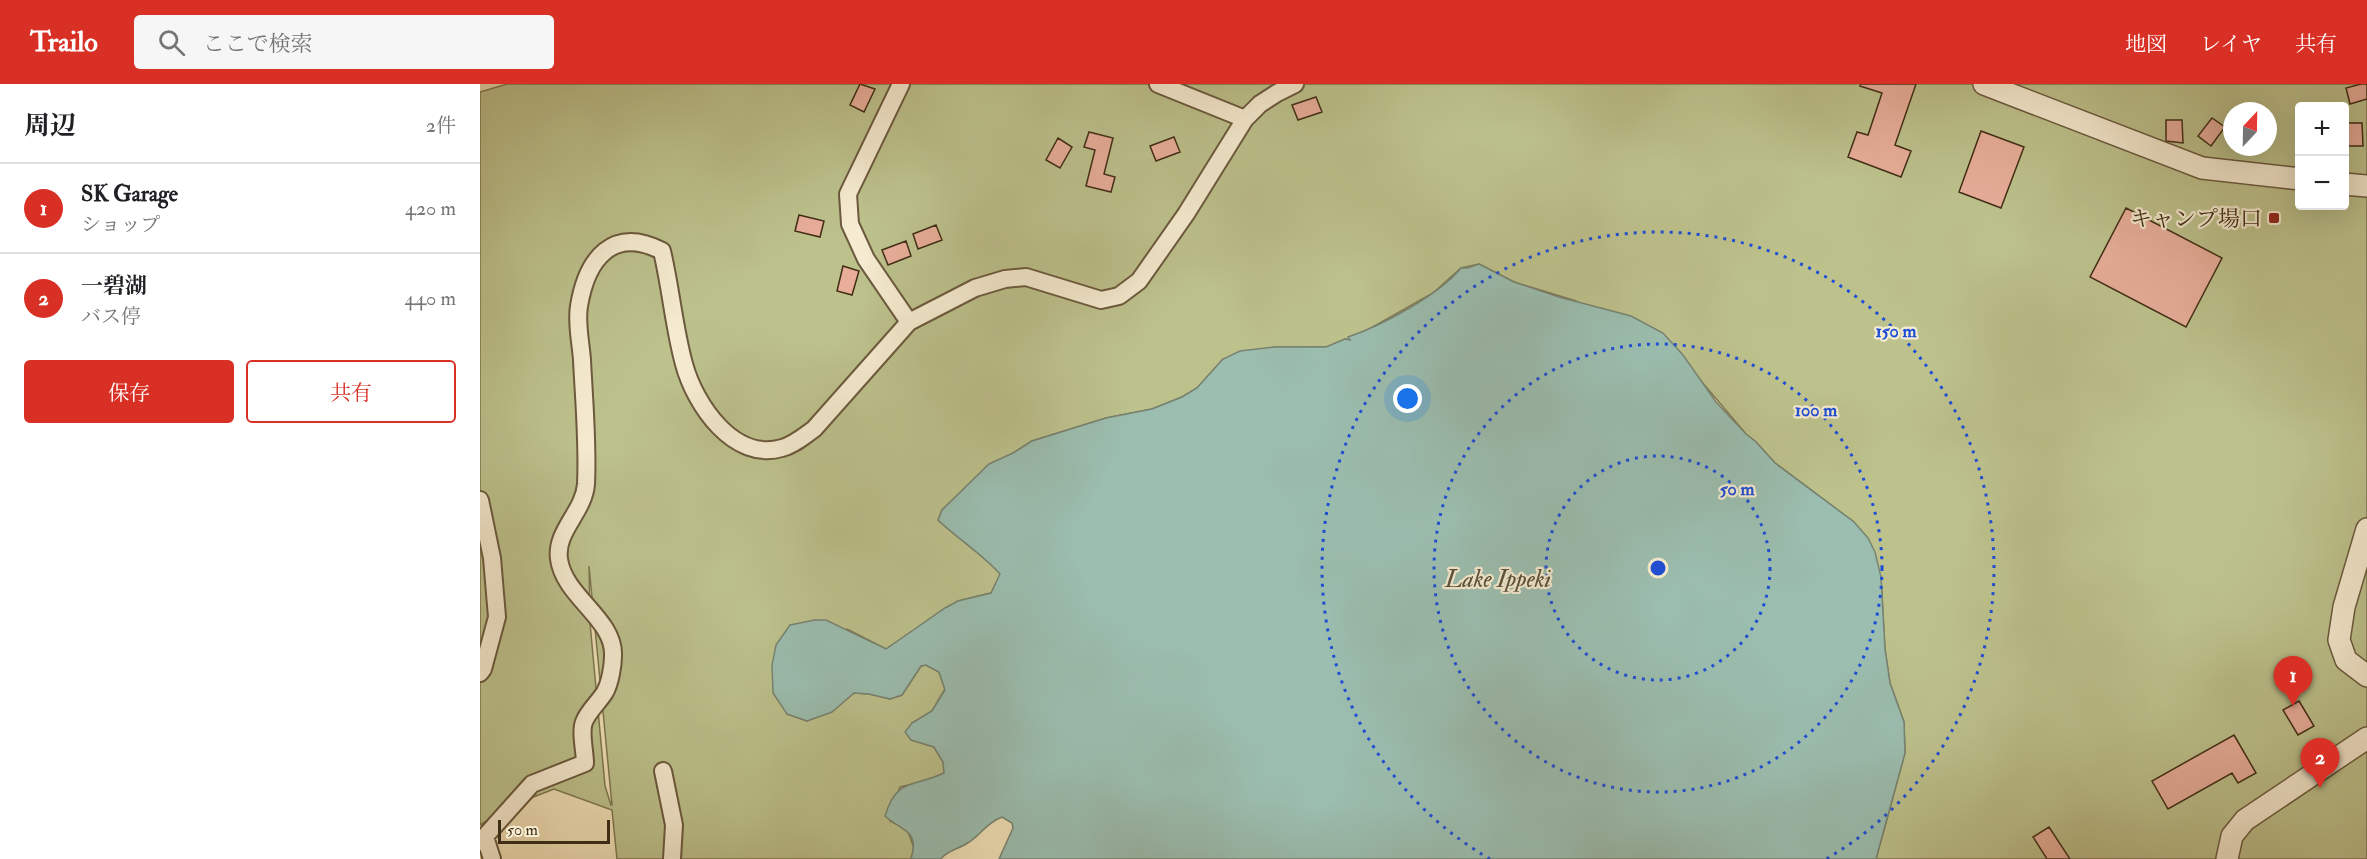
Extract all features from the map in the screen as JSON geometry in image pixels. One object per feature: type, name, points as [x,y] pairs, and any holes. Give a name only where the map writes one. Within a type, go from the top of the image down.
[{"type":"street","points":[[901,84],[848,194],[850,224],[866,259],[909,322]]},
{"type":"street","points":[[1158,84],[1188,90],[1245,119]]},
{"type":"street","points":[[489,850],[532,784],[585,763],[584,723],[606,689],[614,655],[606,629],[574,593],[559,561],[559,544],[582,502],[586,485],[578,308],[586,279],[599,258],[613,245],[632,241],[662,251],[684,366],[702,404],[722,431],[749,448],[761,451],[782,448],[796,442],[814,429],[909,322],[975,288],[1005,279],[1026,277],[1101,300],[1119,296],[1139,281],[1186,214],[1245,119],[1260,104],[1295,84]]},
{"type":"street","points":[[1984,84],[2202,168],[2295,178]]},
{"type":"street","points":[[2349,184],[2367,186]]},
{"type":"street","points":[[480,500],[492,558],[496,617],[480,673]]},
{"type":"street","points":[[2367,529],[2344,607],[2339,640],[2346,660],[2367,676]]},
{"type":"street","points":[[2227,859],[2232,836],[2245,820],[2367,738]]},
{"type":"street","points":[[663,771],[674,825],[672,859]]},
{"type":"green space","points":[[507,84],[2367,84],[2367,859],[1876,859],[1905,753],[1904,722],[1890,683],[1885,649],[1881,577],[1854,522],[1775,463],[1746,434],[1702,382],[1576,301],[1514,282],[1479,264],[1461,268],[1433,293],[1364,332],[1349,337],[1350,340],[1345,339],[1327,347],[1275,347],[1223,359],[1197,388],[1182,397],[1152,409],[1106,418],[1032,441],[979,475],[942,510],[938,520],[1001,574],[991,593],[958,601],[886,649],[847,629],[787,714],[807,721],[832,711],[854,693],[890,699],[902,695],[921,666],[926,665],[939,672],[945,689],[932,711],[912,723],[911,740],[934,747],[943,762],[944,773],[928,781],[900,787],[890,821],[907,829],[914,848],[911,859],[617,859],[612,810],[554,789],[513,805],[480,825],[480,92]],"holes":[[[589,566],[612,805],[605,786],[590,623]]]},
{"type":"water","name":"Lake Ippeki","points":[[1479,264],[1514,282],[1559,297],[1631,316],[1663,333],[1683,355],[1716,402],[1775,463],[1854,522],[1868,538],[1875,552],[1881,577],[1885,649],[1890,683],[1904,722],[1905,753],[1876,859],[999,859],[1013,828],[1012,823],[1002,817],[991,823],[971,841],[949,852],[941,859],[911,859],[913,842],[911,836],[885,816],[895,795],[901,789],[944,773],[943,762],[934,747],[911,740],[905,732],[912,723],[932,711],[945,690],[939,672],[926,665],[921,666],[902,695],[890,699],[854,693],[832,712],[807,721],[787,714],[773,693],[772,665],[776,645],[790,625],[826,620],[886,649],[958,601],[991,593],[1000,574],[938,520],[942,510],[989,464],[1032,441],[1106,418],[1152,409],[1182,397],[1197,388],[1223,359],[1240,351],[1275,347],[1326,347],[1345,339],[1350,340],[1348,337],[1424,299],[1439,289],[1461,268]]},
{"type":"building","points":[[860,84],[875,89],[864,112],[850,105]]},
{"type":"building","points":[[1861,84],[1916,84],[1895,145],[1911,151],[1901,177],[1848,157],[1857,132],[1868,135],[1882,93],[1860,86]]},
{"type":"building","points":[[2367,84],[2367,99],[2350,104],[2346,88]]},
{"type":"building","points":[[1316,97],[1322,112],[1298,120],[1292,105]]},
{"type":"building","points":[[2212,118],[2223,126],[2223,130],[2211,146],[2198,136]]},
{"type":"building","points":[[2166,120],[2182,120],[2183,143],[2166,141]]},
{"type":"building","points":[[2349,123],[2362,123],[2363,146],[2349,146]]},
{"type":"building","points":[[1981,131],[2024,147],[2001,208],[1959,192]]},
{"type":"building","points":[[1089,132],[1113,138],[1104,174],[1115,177],[1111,192],[1086,186],[1095,150],[1084,147]]},
{"type":"building","points":[[1174,137],[1180,152],[1156,161],[1150,146]]},
{"type":"building","points":[[1058,138],[1072,147],[1060,168],[1046,160]]},
{"type":"building","points":[[2126,208],[2222,258],[2186,327],[2090,277]]},
{"type":"building","points":[[799,215],[824,221],[820,237],[795,231]]},
{"type":"building","points":[[936,225],[942,240],[918,249],[913,234]]},
{"type":"building","points":[[906,241],[911,256],[888,265],[882,250]]},
{"type":"building","points":[[843,266],[859,271],[852,295],[837,291]]},
{"type":"building","points":[[2299,701],[2314,726],[2298,735],[2283,710]]},
{"type":"building","points":[[2234,735],[2256,773],[2238,783],[2232,773],[2168,809],[2152,781]]},
{"type":"building","points":[[2049,827],[2070,859],[2047,859],[2033,837]]},
{"type":"place","name":"キャンプ場口","points":[[2274,218]]},
{"type":"place","name":"SK Garage","points":[[2293,706]]},
{"type":"place","name":"一碧湖","points":[[2320,788]]}]
